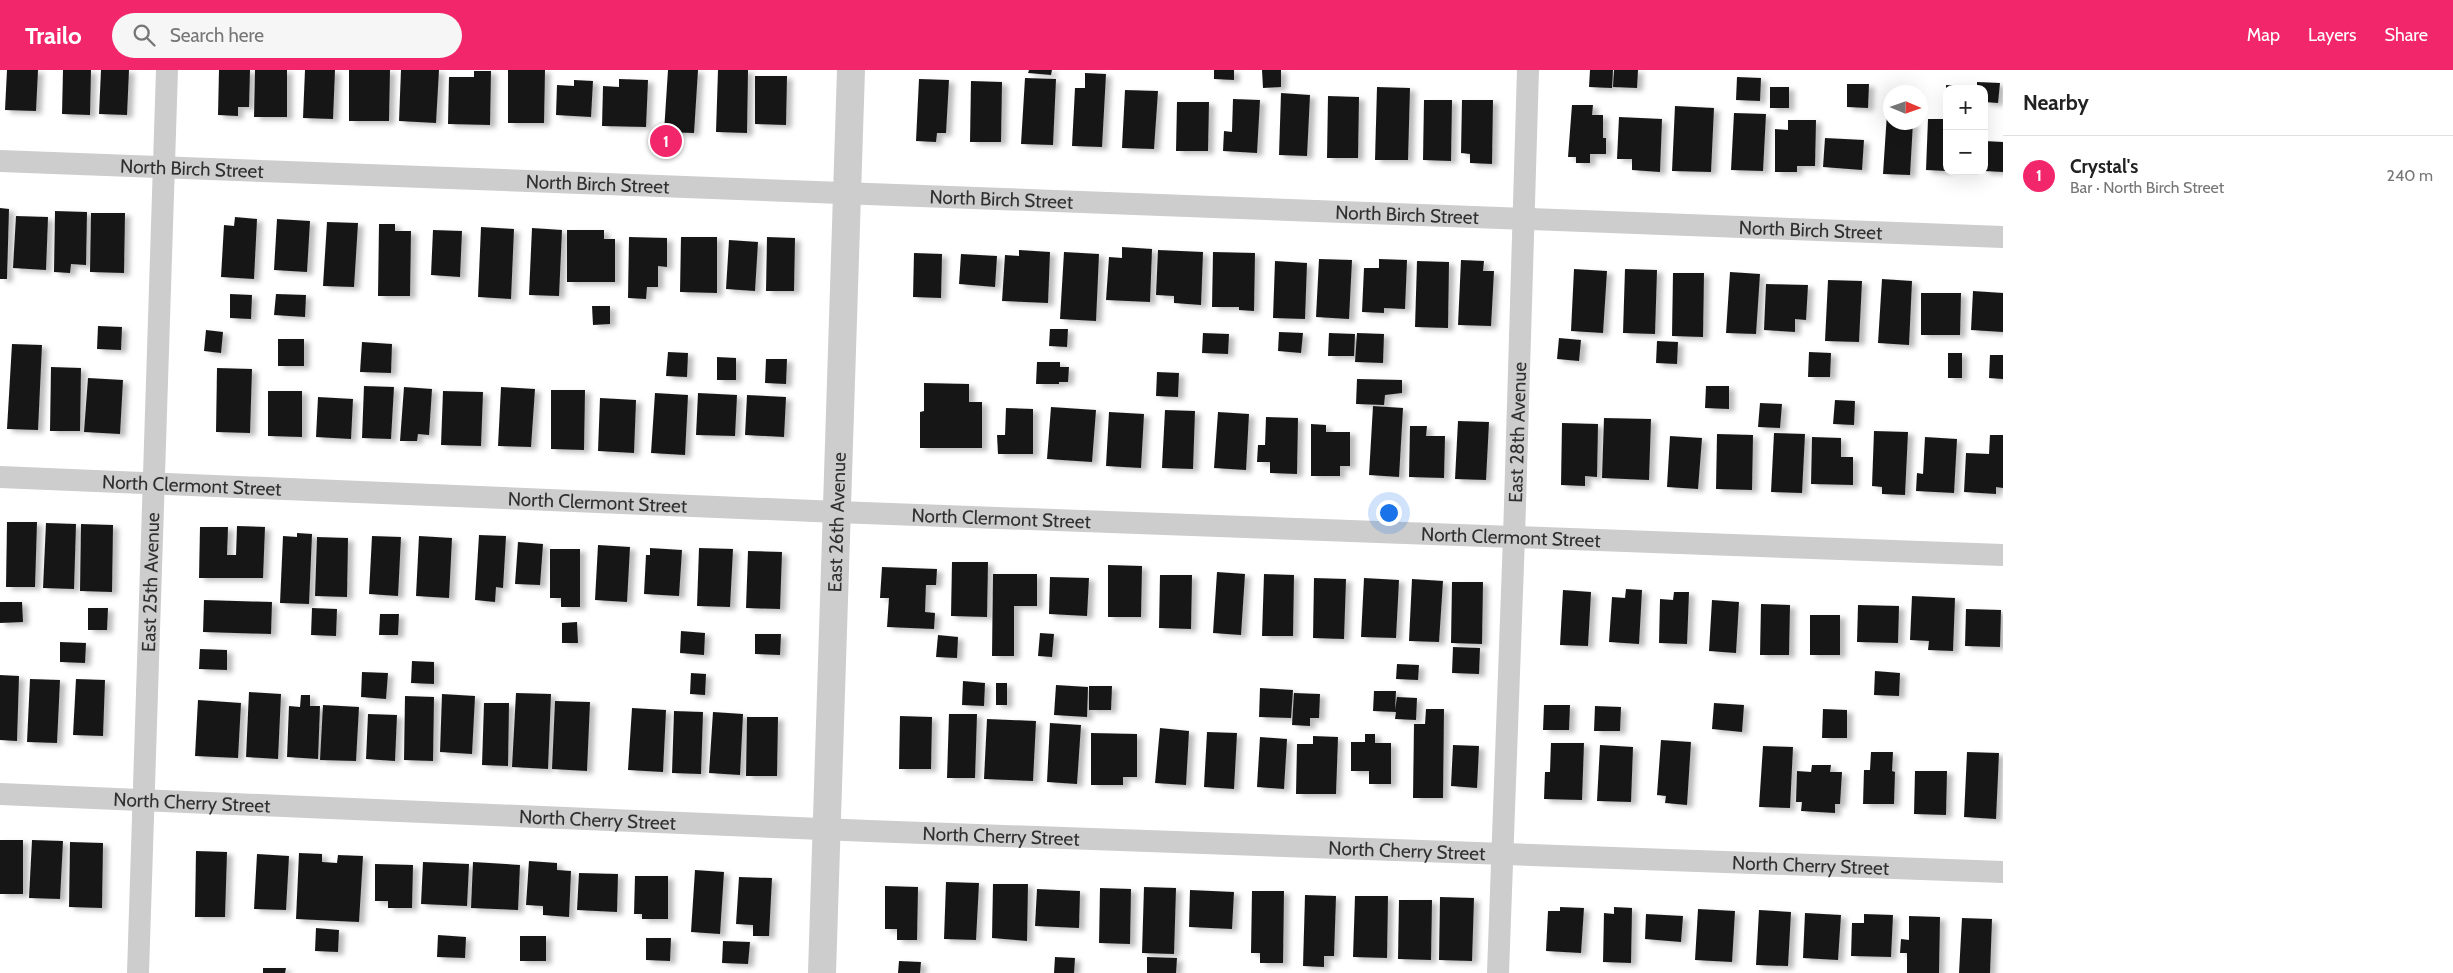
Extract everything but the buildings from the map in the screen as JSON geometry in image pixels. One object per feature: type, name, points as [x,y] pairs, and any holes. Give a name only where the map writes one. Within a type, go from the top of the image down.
[{"type":"street","name":"East 25th Avenue","points":[[138,973],[167,70]]},
{"type":"street","name":"East 26th Avenue","points":[[822,973],[851,70]]},
{"type":"street","name":"East 28th Avenue","points":[[1498,973],[1514,537],[1528,70]]},
{"type":"street","name":"North Birch Street","points":[[0,161],[2003,237]]},
{"type":"street","name":"North Clermont Street","points":[[0,477],[837,512],[2003,555]]},
{"type":"street","name":"North Cherry Street","points":[[0,794],[1503,855],[2003,872]]},
{"type":"place","name":"Crystal's","points":[[666,141]]}]
